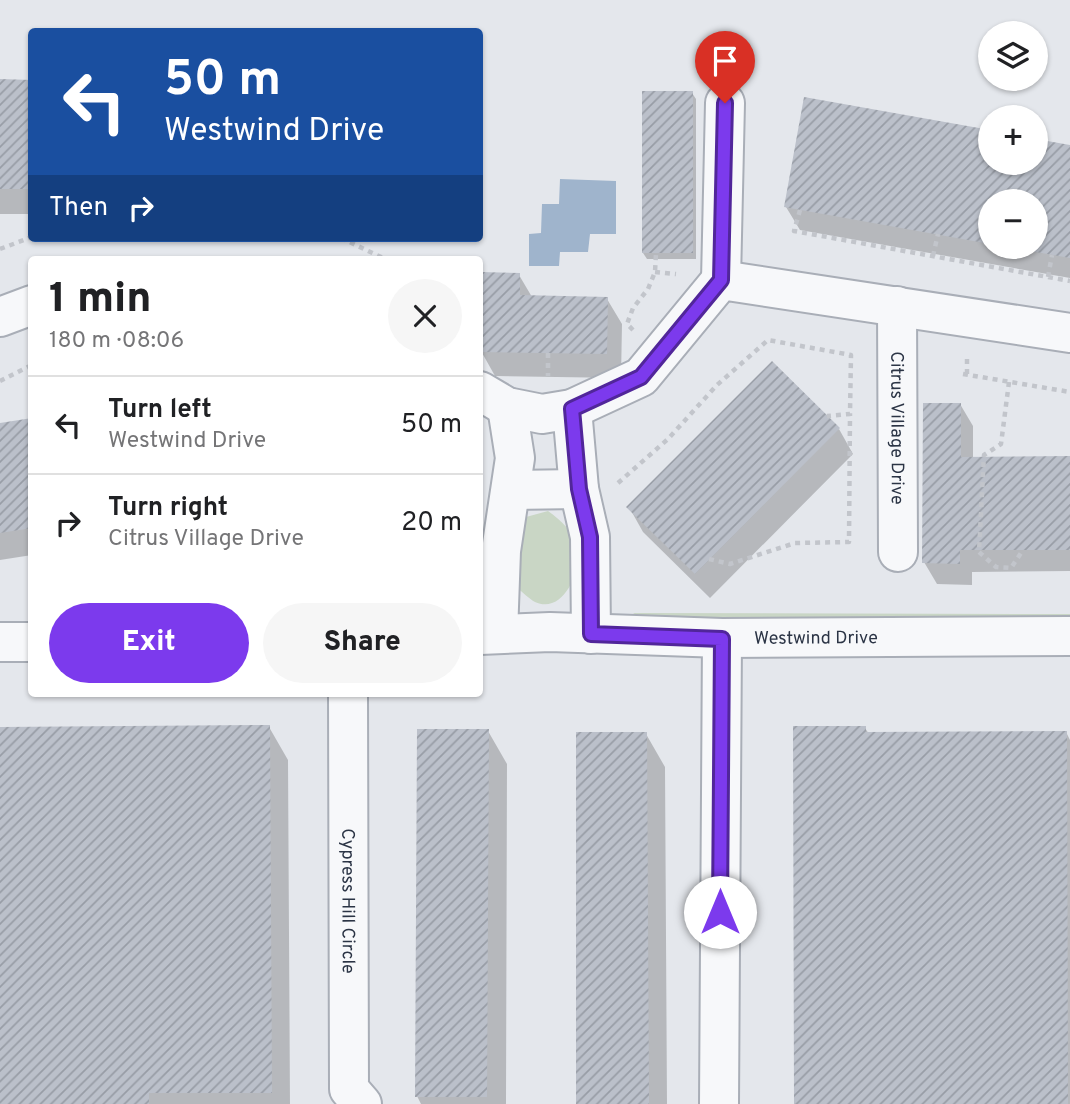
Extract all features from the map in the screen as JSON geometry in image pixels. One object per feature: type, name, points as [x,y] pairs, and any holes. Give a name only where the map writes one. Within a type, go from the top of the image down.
[{"type":"street","points":[[493,399],[542,414],[565,394],[641,377],[721,280],[725,103]]},
{"type":"street","points":[[721,280],[1070,333]]},
{"type":"street","points":[[0,317],[28,306]]},
{"type":"street","name":"Citrus Village Drive","points":[[897,306],[898,552]]},
{"type":"street","points":[[565,394],[596,489],[590,537],[591,634]]},
{"type":"street","points":[[489,635],[515,458],[493,399]]},
{"type":"street","points":[[511,491],[596,489]]},
{"type":"street","name":"Westwind Drive","points":[[489,635],[591,634],[722,639],[1070,636]]},
{"type":"street","points":[[719,1104],[722,639]]},
{"type":"street","points":[[0,642],[28,642]]},
{"type":"street","name":"Cypress Hill Circle","points":[[348,697],[349,1089],[362,1104]]},
{"type":"path","points":[[800,210],[794,231],[1070,281]]},
{"type":"path","points":[[933,256],[938,234]]},
{"type":"path","points":[[0,249],[28,238]]},
{"type":"path","points":[[349,242],[379,256]]},
{"type":"path","points":[[635,332],[627,324],[633,308],[648,289],[655,272],[656,253]]},
{"type":"path","points":[[1048,277],[1052,255]]},
{"type":"path","points":[[596,489],[668,439],[717,385],[768,340],[851,355],[849,542],[795,543],[730,564],[709,559]]},
{"type":"path","points":[[548,353],[548,380],[565,394]]},
{"type":"path","points":[[0,381],[28,367]]},
{"type":"path","points":[[963,374],[1070,392]]},
{"type":"path","points":[[1009,382],[1001,444],[984,456],[979,552],[996,567],[1011,568],[1023,550]]},
{"type":"path","points":[[827,416],[850,414]]},
{"type":"green space","points":[[548,511],[570,532],[578,558],[568,589],[562,597],[545,604],[533,601],[517,588],[517,538],[526,517]]},
{"type":"green space","points":[[633,613],[1070,614],[1070,623],[645,620]]},
{"type":"water","points":[[560,179],[616,181],[616,234],[590,234],[588,252],[560,252],[559,266],[529,266],[529,234],[541,233],[542,204],[559,204]]},
{"type":"building","points":[[0,79],[28,80],[28,189],[0,189]]},
{"type":"building","points":[[642,91],[693,91],[693,253],[642,253]]},
{"type":"building","points":[[804,97],[978,128],[978,175],[1048,175],[1048,141],[1070,145],[1070,258],[1048,254],[1048,189],[978,189],[978,242],[784,207]]},
{"type":"building","points":[[483,272],[520,273],[520,295],[608,297],[607,354],[483,352]]},
{"type":"building","points":[[772,361],[840,428],[695,574],[626,507]]},
{"type":"building","points":[[923,403],[961,403],[961,457],[1070,456],[1070,550],[960,550],[960,564],[922,563]]},
{"type":"building","points":[[28,419],[28,529],[0,533],[0,423]]},
{"type":"building","points":[[270,725],[272,1093],[149,1093],[149,1104],[0,1104],[0,727]]},
{"type":"building","points":[[793,726],[866,726],[866,732],[1067,731],[1068,1104],[794,1104]]},
{"type":"building","points":[[417,729],[489,729],[487,1097],[415,1097]]},
{"type":"building","points":[[576,732],[647,732],[649,1104],[576,1104]]},
{"type":"route","points":[[720,912],[722,639],[591,634],[590,537],[579,489],[572,409],[641,377],[721,280],[725,103]]}]
